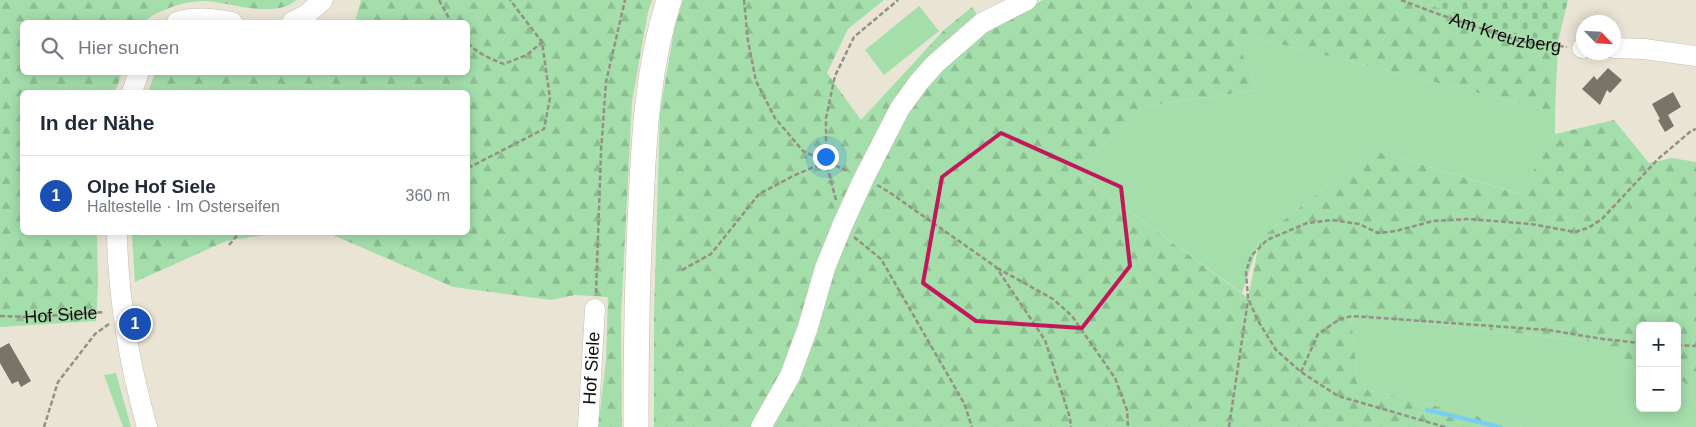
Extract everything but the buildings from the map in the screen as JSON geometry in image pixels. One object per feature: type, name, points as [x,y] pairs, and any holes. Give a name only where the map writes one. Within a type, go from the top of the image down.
[{"type":"main road","points":[[636,427],[636,316],[644,125],[652,72],[669,0]]},
{"type":"street","points":[[296,20],[306,15],[323,0]]},
{"type":"street","points":[[761,427],[790,376],[808,327],[825,268],[842,226],[900,108],[924,76],[982,23],[1028,0]]},
{"type":"street","points":[[184,20],[190,18],[218,20]]},
{"type":"street","points":[[1621,48],[1644,49],[1696,56]]},
{"type":"street","points":[[133,90],[137,75]]},
{"type":"street","points":[[117,235],[113,310],[131,365],[147,427]]},
{"type":"street","name":"Hof Siele","points":[[588,427],[595,309]]},
{"type":"path","points":[[439,0],[450,20]]},
{"type":"path","points":[[470,167],[544,129],[550,98],[542,42],[510,0]]},
{"type":"path","points":[[595,309],[601,152],[606,82],[625,0]]},
{"type":"path","points":[[744,0],[748,41],[756,82],[775,118],[803,151],[864,178],[889,192],[996,267],[1053,299],[1072,316],[1115,378],[1127,410],[1128,427]]},
{"type":"path","points":[[898,0],[854,37],[835,76],[826,118],[826,162],[842,226],[881,259],[964,403],[972,427]]},
{"type":"path","name":"Am Kreuzberg","points":[[1401,0],[1519,41],[1576,47]]},
{"type":"path","points":[[470,46],[489,58],[504,64],[527,55],[542,42]]},
{"type":"path","points":[[1229,427],[1248,298],[1246,272],[1251,256],[1267,240],[1307,223],[1332,220],[1359,224],[1378,233],[1396,231],[1432,221],[1469,219],[1532,224],[1575,232],[1588,228],[1602,220],[1658,159],[1691,131],[1696,129]]},
{"type":"path","points":[[682,270],[711,254],[759,194],[826,162]]},
{"type":"path","points":[[229,245],[237,235]]},
{"type":"path","points":[[996,267],[1045,340],[1071,427]]},
{"type":"path","points":[[1248,298],[1257,320],[1276,350],[1302,372],[1338,396],[1445,427]]},
{"type":"path","points":[[44,427],[58,382],[95,334],[109,324],[113,310]]},
{"type":"path","name":"Hof Siele","points":[[0,316],[29,317],[113,310]]},
{"type":"path","points":[[1302,372],[1318,334],[1340,319],[1352,316],[1548,330],[1636,343]]},
{"type":"path","points":[[1681,345],[1696,346]]},
{"type":"highlighted area","points":[[1001,133],[1121,187],[1130,266],[1082,328],[976,321],[923,283],[942,177]]},
{"type":"green space","points":[[0,0],[296,0],[287,6],[266,9],[206,1],[190,2],[157,13],[148,20],[20,20],[20,75],[121,75],[116,90],[20,90],[20,235],[97,235],[98,284],[96,321],[0,327]]},
{"type":"green space","points":[[361,0],[652,0],[648,12],[632,101],[621,316],[622,427],[598,427],[606,360],[608,297],[575,295],[551,300],[453,287],[333,235],[470,235],[470,90],[149,90],[154,75],[470,75],[470,20],[356,20]]},
{"type":"green space","points":[[683,0],[884,0],[848,29],[827,73],[861,120],[944,30],[972,7],[987,28],[1043,0],[1418,0],[1490,28],[1558,42],[1555,112],[1234,33],[1257,90],[1146,106],[1074,171],[1248,298],[1260,239],[1373,150],[1520,194],[1555,134],[1614,120],[1649,163],[1672,158],[1696,162],[1696,392],[1681,380],[1681,322],[1636,322],[1636,370],[1587,341],[1351,315],[1358,387],[1522,427],[654,427],[654,313],[660,112],[675,25]]},
{"type":"green space","points":[[1418,0],[1568,0],[1558,42],[1490,28]]},
{"type":"green space","points":[[919,6],[939,31],[884,75],[865,50]]},
{"type":"green space","points":[[1234,33],[1555,112],[1555,134],[1521,194],[1373,150],[1260,239],[1242,293],[1074,171],[1146,106],[1257,90]]},
{"type":"green space","points":[[132,235],[265,235],[226,241],[135,282]]},
{"type":"green space","points":[[1351,315],[1587,341],[1636,370],[1636,412],[1681,412],[1681,380],[1696,392],[1696,427],[1522,427],[1358,387]]},
{"type":"green space","points":[[116,373],[131,427],[123,427],[104,375]]},
{"type":"waterway","points":[[1427,410],[1500,427]]},
{"type":"place","name":"Olpe Hof Siele","points":[[135,324]]}]
